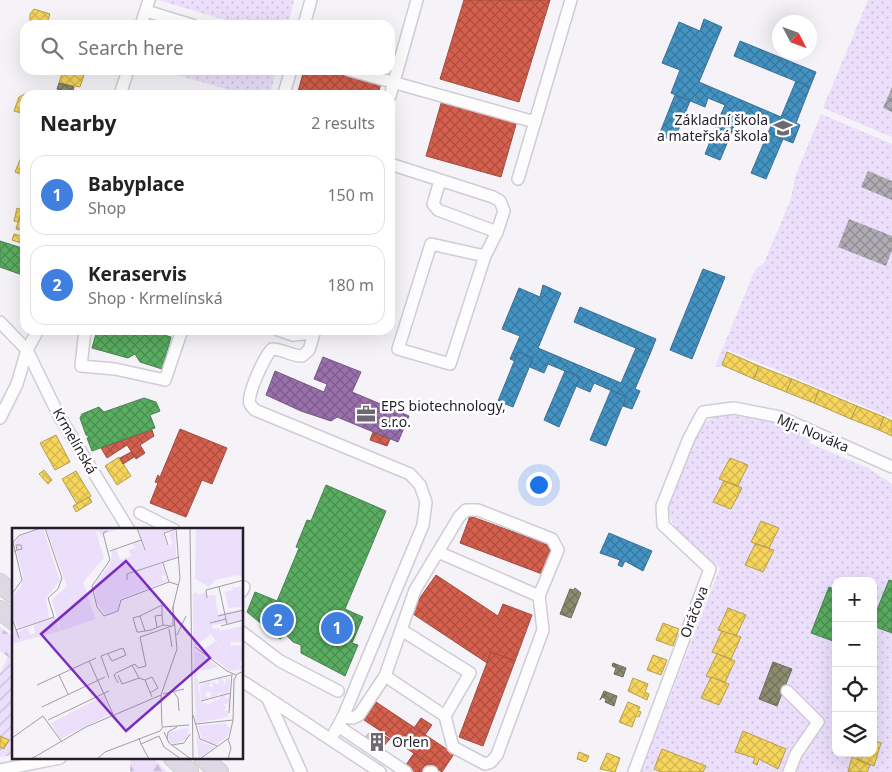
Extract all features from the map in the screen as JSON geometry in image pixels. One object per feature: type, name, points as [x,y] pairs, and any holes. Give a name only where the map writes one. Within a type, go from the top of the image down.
[{"type":"highway","points":[[0,583],[12,593]]},
{"type":"highway","points":[[0,610],[12,619]]},
{"type":"highway","points":[[175,760],[189,772]]},
{"type":"highway","points":[[205,760],[219,772]]},
{"type":"street","points":[[305,20],[311,0]]},
{"type":"street","points":[[392,90],[417,0]]},
{"type":"street","points":[[518,179],[571,0]]},
{"type":"street","points":[[143,20],[147,6],[180,20]]},
{"type":"street","points":[[122,90],[126,75]]},
{"type":"street","points":[[285,90],[289,75]]},
{"type":"street","points":[[366,75],[535,122]]},
{"type":"street","points":[[395,166],[493,197],[500,202],[504,210],[497,232],[485,256],[450,364],[398,349],[431,244],[485,256]]},
{"type":"street","points":[[440,181],[433,204],[438,210],[497,232]]},
{"type":"street","name":"Krmelínská","points":[[0,322],[28,350],[59,416],[128,528]]},
{"type":"street","points":[[0,418],[17,384],[28,350],[36,335]]},
{"type":"street","points":[[84,335],[81,366],[115,369],[165,380],[180,335]]},
{"type":"street","points":[[313,335],[309,350],[302,356],[293,356],[278,349],[272,349],[266,354],[249,396],[250,404],[255,410],[410,474],[420,485],[426,502],[418,538],[331,739]]},
{"type":"street","name":"Mjr. Nováka","points":[[702,412],[734,408],[780,417],[892,467]]},
{"type":"street","name":"Oráčova","points":[[634,772],[710,569],[663,525],[662,506],[689,438],[702,412]]},
{"type":"street","points":[[340,721],[359,715],[385,676],[402,631],[406,611],[416,590],[458,518],[472,508],[552,539],[558,550],[539,596],[543,630],[497,755],[491,762],[485,764],[453,747],[445,716],[385,676]]},
{"type":"street","points":[[140,513],[170,528]]},
{"type":"street","points":[[438,552],[539,596]]},
{"type":"street","points":[[402,631],[470,673],[445,716]]},
{"type":"street","points":[[244,634],[280,661],[338,691]]},
{"type":"street","points":[[244,682],[380,772]]},
{"type":"street","points":[[787,691],[818,722],[796,754],[789,772]]},
{"type":"street","points":[[267,697],[301,772]]},
{"type":"street","points":[[340,721],[351,735],[383,752],[406,772]]},
{"type":"street","points":[[351,735],[356,731],[366,737]]},
{"type":"street","points":[[0,770],[50,760]]},
{"type":"green space","points":[[158,0],[294,0],[289,20],[225,20]]},
{"type":"green space","points":[[868,0],[892,0],[892,137],[823,108]]},
{"type":"green space","points":[[178,75],[275,75],[271,90],[229,90]]},
{"type":"green space","points":[[821,114],[892,144],[892,418],[728,350],[721,367],[715,367],[755,270],[764,263],[791,199],[795,177]]},
{"type":"green space","points":[[730,413],[771,419],[812,435],[809,443],[868,468],[892,484],[892,772],[794,772],[804,744],[795,741],[783,772],[641,772],[720,568],[685,540],[678,531],[672,522],[668,500],[700,428],[709,419]]},
{"type":"green space","points":[[0,627],[12,636],[12,660],[0,651]]},
{"type":"green space","points":[[8,657],[12,660],[12,755],[0,757],[0,673]]},
{"type":"green space","points":[[131,760],[155,760],[167,772],[130,772]]},
{"type":"building: Homes","points":[[34,9],[50,14],[48,20],[30,20],[30,14]]},
{"type":"building: Homes","points":[[61,75],[84,75],[80,87],[59,83]]},
{"type":"building: Homes","points":[[20,96],[20,113],[14,111]]},
{"type":"building: Homes","points":[[20,160],[20,174],[15,172]]},
{"type":"building: Homes","points":[[17,208],[20,209],[20,216],[18,222],[14,221]]},
{"type":"building: Homes","points":[[20,216],[20,230],[16,229]]},
{"type":"building: Homes","points":[[14,234],[20,236],[20,243],[12,240]]},
{"type":"building: Homes","points":[[727,352],[759,366],[754,379],[722,365]]},
{"type":"building: Homes","points":[[759,366],[792,379],[786,392],[754,379]]},
{"type":"building: Homes","points":[[792,379],[819,390],[814,403],[786,392]]},
{"type":"building: Homes","points":[[819,390],[857,406],[851,419],[814,403]]},
{"type":"building: Homes","points":[[857,406],[884,417],[879,430],[851,419]]},
{"type":"building: Homes","points":[[884,417],[892,421],[892,436],[879,430]]},
{"type":"building: Homes","points":[[56,435],[70,462],[55,470],[40,443]]},
{"type":"building: Homes","points":[[119,457],[131,476],[117,485],[105,466]]},
{"type":"building: Homes","points":[[730,458],[748,465],[738,486],[719,479]]},
{"type":"building: Homes","points":[[44,470],[52,480],[48,484],[39,474]]},
{"type":"building: Homes","points":[[76,471],[91,496],[77,504],[62,479]]},
{"type":"building: Homes","points":[[724,481],[742,488],[731,509],[713,502]]},
{"type":"building: Homes","points":[[89,497],[92,502],[76,512],[73,506]]},
{"type":"building: Homes","points":[[761,521],[779,528],[769,548],[751,542]]},
{"type":"building: Homes","points":[[755,544],[774,550],[763,572],[745,565]]},
{"type":"building: Homes","points":[[728,608],[746,615],[736,636],[718,630]]},
{"type":"building: Homes","points":[[663,623],[679,629],[673,646],[656,640]]},
{"type":"building: Homes","points":[[722,631],[741,637],[731,659],[712,652]]},
{"type":"building: Homes","points":[[717,654],[735,661],[725,682],[706,676]]},
{"type":"building: Homes","points":[[653,655],[667,660],[661,675],[647,670]]},
{"type":"building: Homes","points":[[711,677],[729,684],[719,705],[701,698]]},
{"type":"building: Homes","points":[[633,678],[648,684],[645,692],[649,694],[647,700],[628,691]]},
{"type":"building: Homes","points":[[628,702],[640,707],[638,711],[641,712],[639,717],[636,716],[632,727],[619,722]]},
{"type":"building: Homes","points":[[743,731],[786,749],[778,769],[759,759],[757,765],[753,763],[755,758],[735,752]]},
{"type":"building: Homes","points":[[0,736],[9,740],[4,749],[0,747]]},
{"type":"building: Homes","points":[[877,742],[881,743],[877,756]]},
{"type":"building: Homes","points":[[662,749],[706,766],[703,772],[661,772],[654,769]]},
{"type":"building: Homes","points":[[579,752],[589,756],[586,762],[577,759]]},
{"type":"building: Homes","points":[[607,753],[620,758],[615,772],[600,769]]},
{"type":"building: Homes","points":[[852,757],[870,765],[867,772],[848,772]]},
{"type":"building: Homes","points":[[858,757],[877,757],[874,766],[857,759]]},
{"type":"building: Shops","points":[[464,0],[550,0],[519,102],[440,79]]},
{"type":"building: Shops","points":[[303,75],[352,75],[381,83],[379,90],[298,90]]},
{"type":"building: Shops","points":[[442,100],[517,121],[501,177],[426,156]]},
{"type":"building: Shops","points":[[180,429],[227,448],[212,484],[202,480],[186,517],[150,503],[158,483],[155,482],[158,475],[160,477]]},
{"type":"building: Shops","points":[[152,430],[154,436],[140,445],[145,453],[136,459],[127,445],[107,458],[101,448]]},
{"type":"building: Shops","points":[[373,432],[390,439],[387,446],[370,440]]},
{"type":"building: Shops","points":[[131,452],[134,457],[123,464],[120,458]]},
{"type":"building: Shops","points":[[470,516],[552,546],[542,574],[460,543]]},
{"type":"building: Shops","points":[[436,575],[498,616],[503,604],[532,615],[515,661],[491,652],[487,663],[410,612]]},
{"type":"building: Shops","points":[[491,652],[515,661],[483,746],[459,737]]},
{"type":"building: Shops","points":[[376,702],[454,754],[442,772],[364,720]]},
{"type":"building: Shops","points":[[421,718],[432,725],[425,735],[414,728]]},
{"type":"building: Shops","name":"Orlen","points":[[369,733],[378,739],[381,734],[390,739],[380,750],[364,740]]},
{"type":"building: Shops","points":[[414,753],[430,764],[425,772],[415,772],[406,765]]},
{"type":"building: Offices","points":[[323,357],[361,372],[352,392],[409,416],[398,442],[337,417],[331,421],[301,411],[266,395],[275,371],[324,392],[327,384],[314,379]]},
{"type":"building: Schools","points":[[704,19],[722,27],[699,82],[781,117],[796,81],[810,87],[796,123],[800,125],[793,143],[768,133],[772,124],[754,117],[751,126],[721,114],[725,105],[708,98],[705,107],[671,93],[680,70],[662,63],[679,22],[700,31]]},
{"type":"building: Schools","points":[[740,41],[772,54],[772,60],[787,60],[816,72],[810,87],[734,56]]},
{"type":"building: Schools","points":[[675,95],[690,101],[674,141],[659,135]]},
{"type":"building: Schools","points":[[721,114],[737,120],[720,160],[705,154]]},
{"type":"building: Schools","points":[[768,133],[783,139],[766,179],[751,173]]},
{"type":"building: Schools","points":[[703,269],[725,277],[692,359],[670,350]]},
{"type":"building: Schools","points":[[543,285],[561,293],[538,348],[621,383],[636,348],[650,354],[635,389],[640,391],[632,409],[623,406],[626,397],[594,383],[590,392],[576,386],[580,377],[548,364],[544,373],[530,367],[533,358],[518,352],[515,361],[510,359],[520,336],[502,329],[519,288],[540,297]]},
{"type":"building: Schools","points":[[580,307],[656,339],[650,354],[574,322]]},
{"type":"building: Schools","points":[[518,352],[533,358],[513,407],[498,401]]},
{"type":"building: Schools","points":[[565,371],[580,377],[559,427],[544,420]]},
{"type":"building: Schools","points":[[611,390],[626,397],[606,446],[590,440]]},
{"type":"building: Schools","points":[[609,533],[652,551],[643,571],[625,561],[622,567],[618,565],[620,560],[600,553]]},
{"type":"building: Public","points":[[0,241],[20,247],[20,274],[0,267]]},
{"type":"building: Public","points":[[96,335],[164,335],[171,337],[162,369],[140,362],[135,354],[128,358],[92,348]]},
{"type":"building: Public","points":[[144,398],[156,402],[160,411],[150,415],[155,428],[92,451],[87,438],[90,437],[86,435],[80,418],[82,414],[99,407],[104,412]]},
{"type":"building: Public","points":[[326,485],[386,511],[345,609],[363,617],[352,643],[358,645],[345,676],[301,653],[301,645],[293,642],[286,635],[280,639],[247,612],[255,592],[277,601],[299,548],[296,547],[307,520],[311,521]]},
{"type":"building: Public","points":[[889,580],[892,581],[892,633],[877,627],[877,610]]},
{"type":"building: Public","points":[[829,587],[832,588],[832,641],[811,633]]},
{"type":"building: Industry","points":[[59,83],[74,87],[73,90],[57,89]]},
{"type":"building: Industry","points":[[575,588],[581,593],[571,618],[560,614],[570,589],[574,590]]},
{"type":"building: Industry","points":[[773,662],[792,669],[777,706],[759,699]]},
{"type":"building: Industry","points":[[613,663],[626,668],[623,677],[614,674],[616,668],[612,666]]},
{"type":"building: Industry","points":[[604,691],[617,696],[614,706],[605,702],[606,699],[602,697],[600,700]]},
{"type":"building: Other","points":[[892,87],[892,112],[883,108]]},
{"type":"building: Other","points":[[868,171],[892,181],[892,200],[861,187]]},
{"type":"building: Other","points":[[849,219],[892,236],[892,250],[886,266],[838,247]]},
{"type":"tunnel","points":[[366,737],[382,747]]},
{"type":"place","name":"Základní škola a mateřská škola","points":[[783,128]]},
{"type":"place","name":"EPS biotechnology, s.r.o.","points":[[366,414]]},
{"type":"place","name":"Keraservis","points":[[278,620]]},
{"type":"place","name":"Babyplace","points":[[337,628]]},
{"type":"place","name":"Orlen","points":[[377,742]]}]
